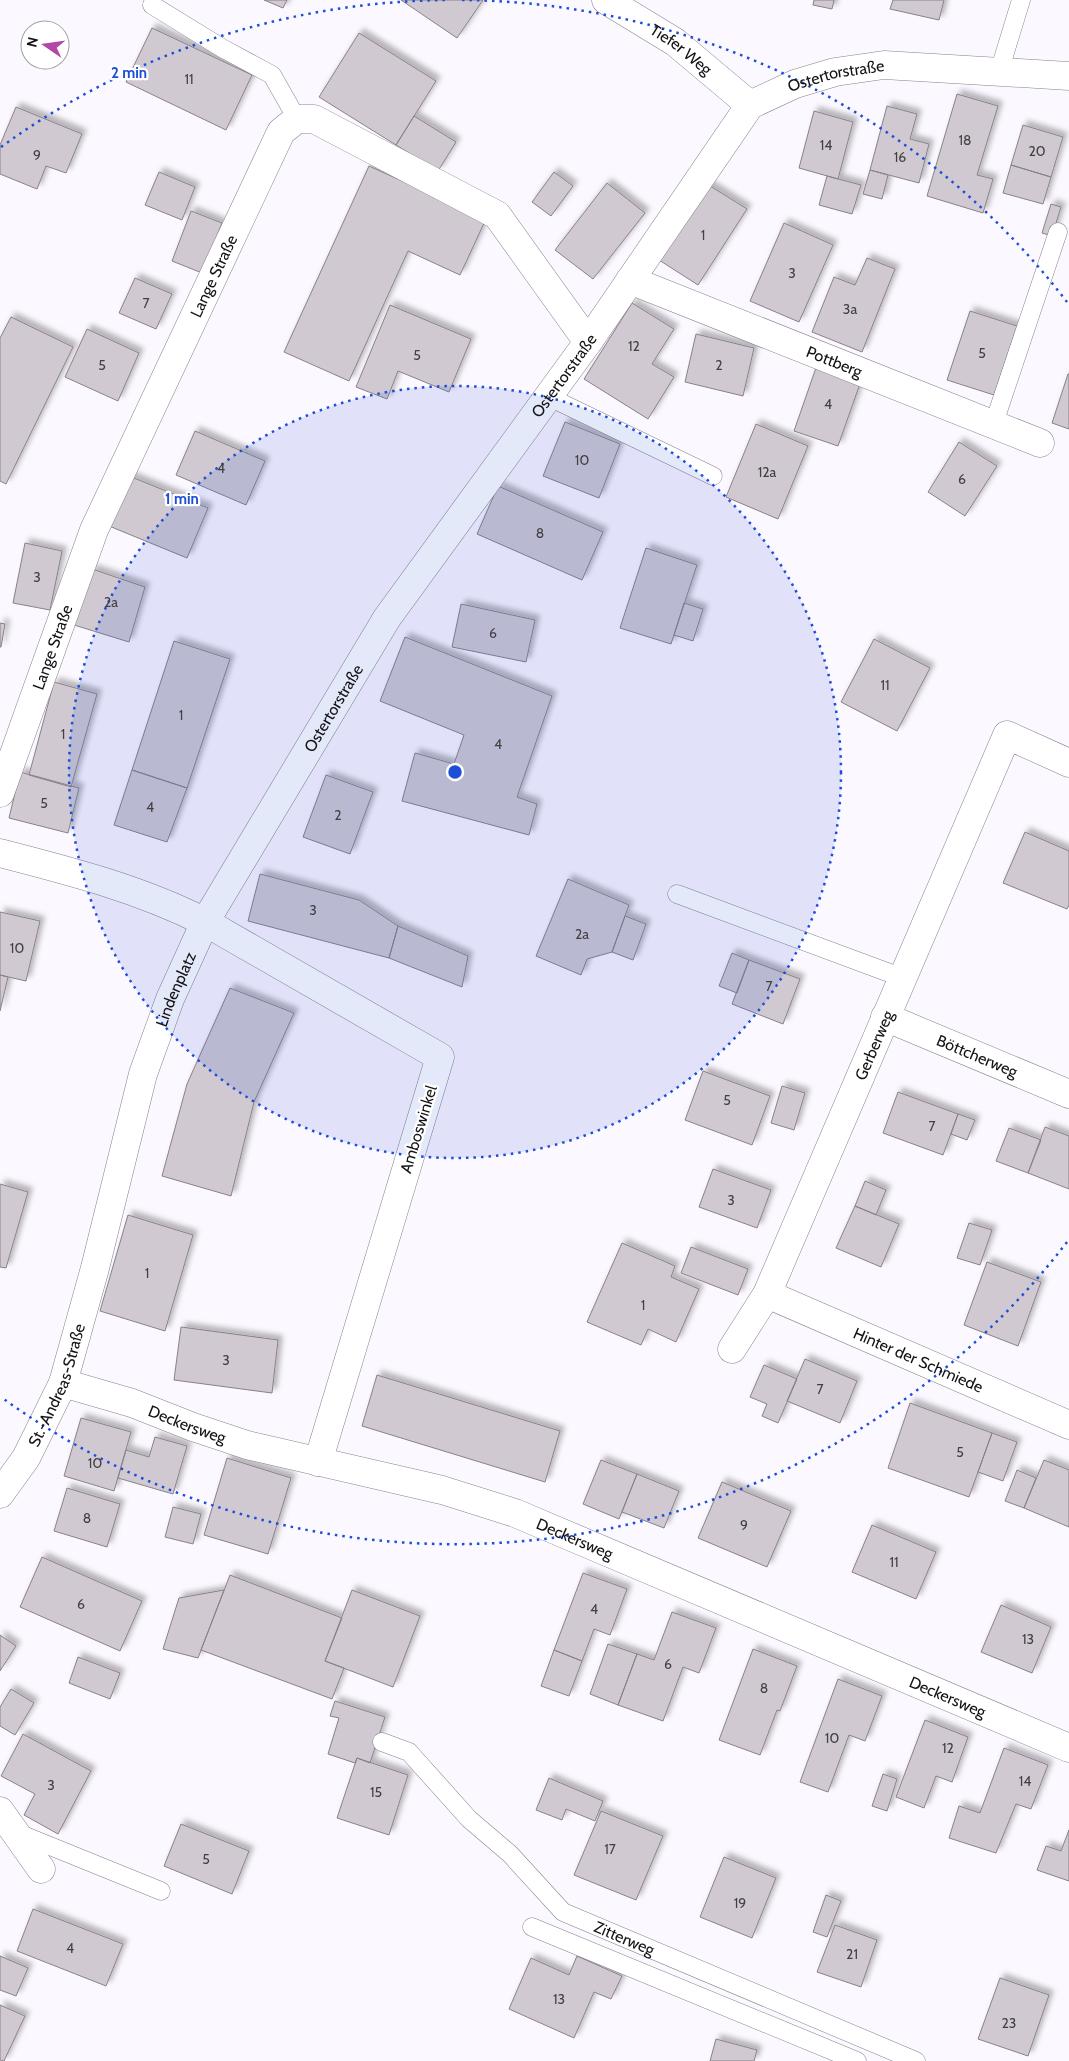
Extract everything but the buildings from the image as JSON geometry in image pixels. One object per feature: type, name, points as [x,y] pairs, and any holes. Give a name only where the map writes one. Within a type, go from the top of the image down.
[{"type":"street","name":"Tiefer Weg","points":[[606,0],[675,42],[750,105]]},
{"type":"street","name":"Ostertorstraße","points":[[205,922],[387,618],[588,342],[750,105],[795,84],[835,72],[884,65],[1069,76]]},
{"type":"street","points":[[298,119],[314,119],[498,215],[588,342]]},
{"type":"street","name":"Lange Straße","points":[[0,793],[94,530],[281,132],[298,119]]},
{"type":"street","name":"Pottberg","points":[[630,280],[993,426],[1040,443]]},
{"type":"street","name":"Gerberweg","points":[[732,1349],[768,1294],[1007,735],[1069,763]]},
{"type":"street","points":[[0,853],[100,880],[182,910],[205,922]]},
{"type":"street","name":"Lindenplatz","points":[[95,1268],[143,1074],[170,999],[205,922]]},
{"type":"street","name":"Amboswinkel","points":[[205,922],[440,1057],[318,1462]]},
{"type":"street","name":"Böttcherweg","points":[[885,1017],[1069,1094]]},
{"type":"street","name":"St.-Andreas-Straße","points":[[0,1494],[26,1458],[62,1383],[95,1268]]},
{"type":"street","name":"Hinter der Schmiede","points":[[768,1294],[1069,1425]]},
{"type":"street","name":"Deckersweg","points":[[62,1383],[132,1403],[193,1427],[247,1445],[442,1490],[515,1513],[1069,1748]]},
{"type":"street","points":[[7,1822],[41,1869]]},
{"type":"lane","points":[[1000,72],[1021,0]]},
{"type":"lane","points":[[152,5],[222,48],[272,75],[298,119]]},
{"type":"lane","points":[[993,426],[1058,232]]},
{"type":"lane","points":[[547,396],[713,476]]},
{"type":"lane","points":[[677,894],[902,978]]},
{"type":"lane","name":"Zitterweg","points":[[382,1742],[409,1752],[469,1819],[510,1854],[563,1912],[916,2061]]},
{"type":"lane","points":[[7,1822],[161,1891]]},
{"type":"lane","name":"Zitterweg","points":[[532,1927],[857,2061]]}]
